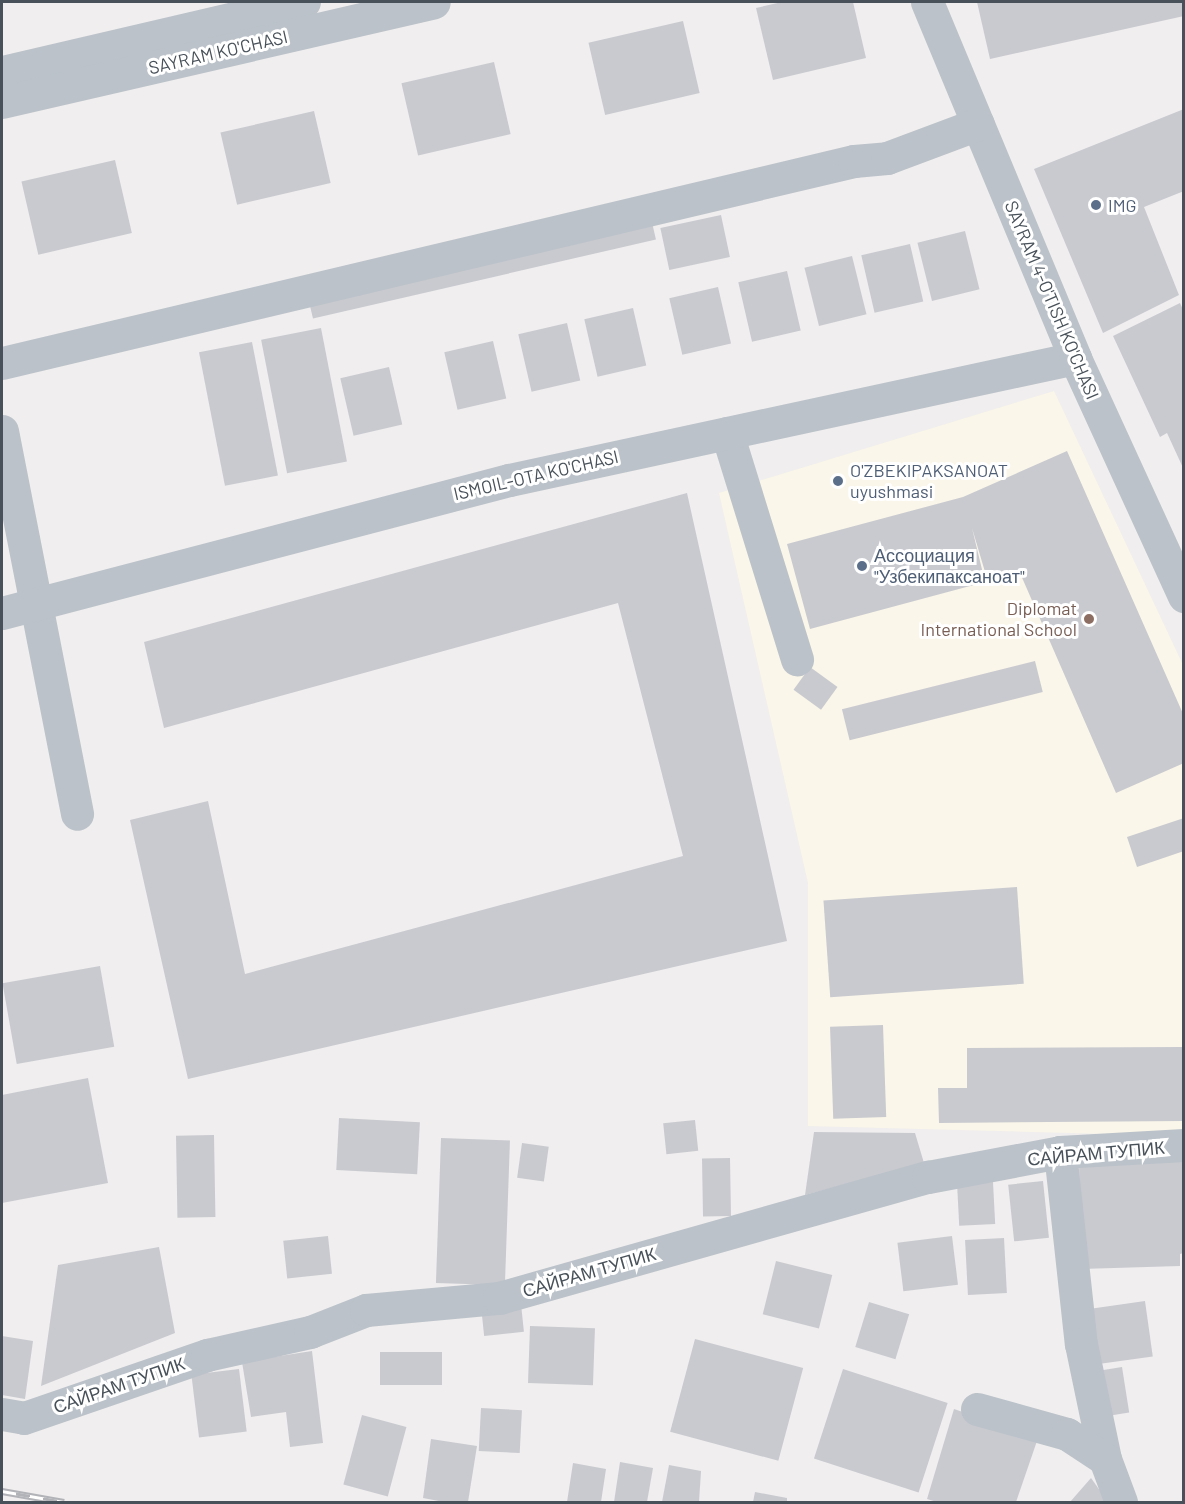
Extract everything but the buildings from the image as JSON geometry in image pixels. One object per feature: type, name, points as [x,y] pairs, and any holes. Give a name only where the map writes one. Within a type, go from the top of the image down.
[{"type":"street","name":"SAYRAM KO'CHASI","points":[[2,72],[304,2]]},
{"type":"street","name":"SAYRAM KO'CHASI","points":[[2,102],[434,2]]},
{"type":"street","name":"SAYRAM 4-O'TISH KO'CHASI","points":[[927,2],[1075,358],[1184,596]]},
{"type":"street","points":[[2,363],[854,161],[887,158],[978,124]]},
{"type":"street","name":"ISMOIL-OTA KO'CHASI","points":[[2,613],[38,606],[509,480],[1075,358]]},
{"type":"street","points":[[2,431],[77,814]]},
{"type":"street","points":[[727,433],[797,658]]},
{"type":"street","name":"САЙРАМ ТУПИК","points":[[2,1414],[24,1418],[207,1354],[310,1332],[366,1310],[499,1298],[928,1177],[1060,1152],[1184,1145]]},
{"type":"street","points":[[1060,1152],[1081,1344],[1105,1459],[1121,1503]]},
{"type":"street","points":[[977,1408],[1067,1434],[1105,1459]]},
{"type":"shaded area","points":[[1054,391],[1183,665],[1183,1136],[808,1126],[808,883],[719,493]]},
{"type":"railway","points":[[2,1491],[64,1502]]},
{"type":"place","name":"IMG","points":[[1096,205]]},
{"type":"place","name":"O'ZBEKIPAKSANOAT uyushmasi","points":[[838,481]]},
{"type":"place","name":"Ассоциация \"Узбекипаксаноат\"","points":[[862,566]]},
{"type":"place","name":"Diplomat International School","points":[[1089,619]]}]
